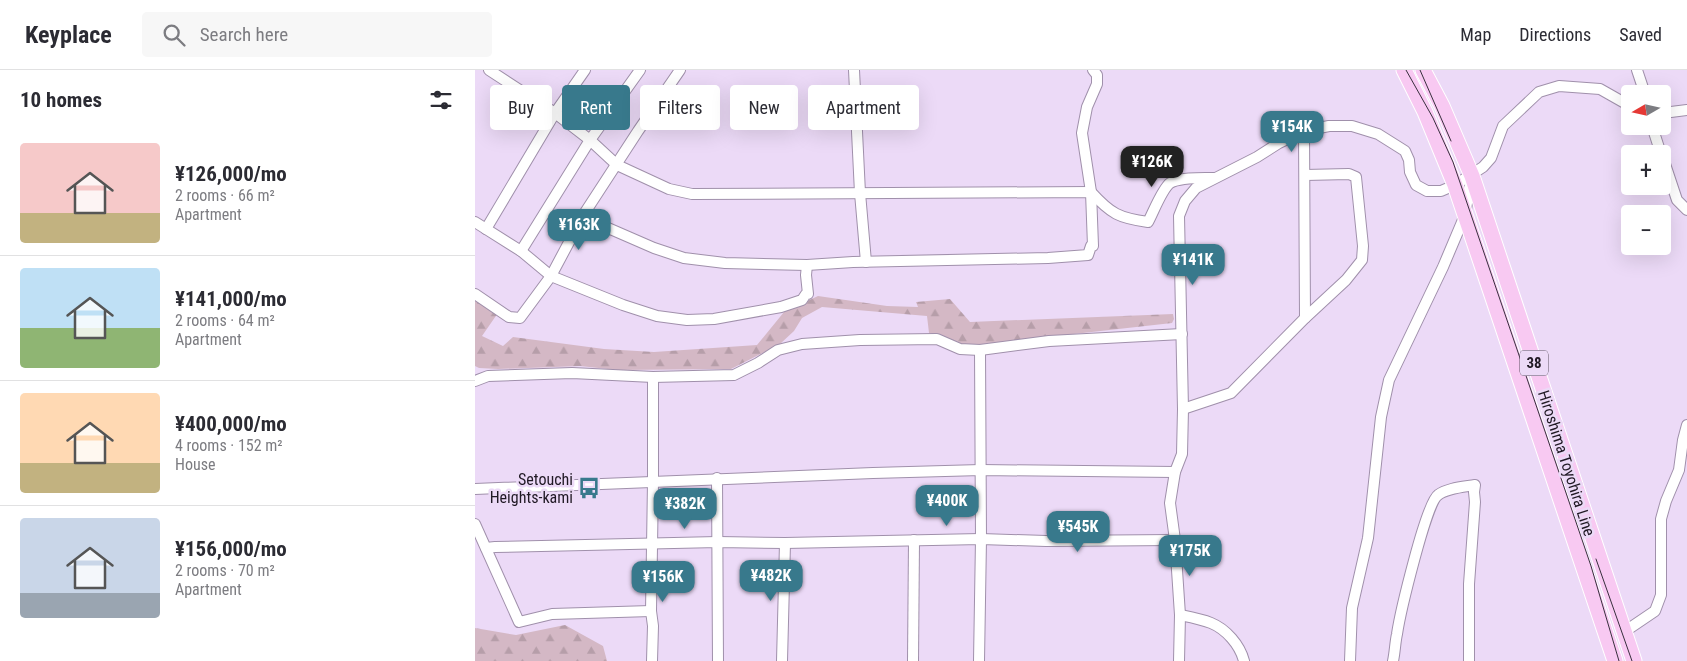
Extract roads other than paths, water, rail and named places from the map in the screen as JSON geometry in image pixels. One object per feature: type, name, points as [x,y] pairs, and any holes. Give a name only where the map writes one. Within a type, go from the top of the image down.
[{"type":"main road","name":"Hiroshima Toyohira Line","points":[[1403,70],[1425,112],[1455,186],[1615,661]]},
{"type":"main road","name":"Hiroshima Toyohira Line","points":[[1423,70],[1442,106],[1472,176],[1634,661]]},
{"type":"street","points":[[489,70],[555,113],[617,165],[669,189],[692,194],[740,194],[753,192],[1091,192],[1106,208],[1126,219],[1148,222],[1165,190],[1171,183],[1195,177],[1215,178]]},
{"type":"street","points":[[486,230],[555,113],[585,70]]},
{"type":"street","points":[[521,252],[589,140],[640,70]]},
{"type":"street","points":[[475,294],[509,317],[520,318],[551,276],[584,214],[638,131],[681,70]]},
{"type":"street","points":[[854,70],[866,262]]},
{"type":"street","points":[[584,214],[608,228],[684,258],[725,263],[807,265],[988,258],[1048,258],[1087,255],[1091,246],[1093,246],[1093,212],[1082,133],[1087,107],[1097,84],[1097,75],[1093,70]]},
{"type":"street","points":[[1637,70],[1642,85]]},
{"type":"street","points":[[1179,661],[1179,615],[1175,540],[1170,503],[1175,472],[1182,454],[1183,409],[1179,216],[1185,201],[1196,188],[1257,157],[1279,143],[1304,131],[1329,126],[1352,126],[1378,134],[1405,151],[1415,185],[1427,191],[1441,191],[1455,186],[1483,167],[1491,158],[1503,126],[1539,92],[1559,86],[1600,89],[1621,101]]},
{"type":"street","points":[[1671,111],[1687,110]]},
{"type":"street","points":[[1304,131],[1305,318]]},
{"type":"street","points":[[1183,409],[1231,393],[1305,318],[1346,280],[1362,260],[1363,246],[1356,177],[1349,174],[1305,175]]},
{"type":"street","points":[[1350,661],[1352,608],[1368,538],[1384,399],[1389,380],[1443,267],[1465,215],[1472,176]]},
{"type":"street","points":[[1671,182],[1677,200],[1687,210]]},
{"type":"street","points":[[475,222],[521,252],[551,276],[657,316],[687,320],[714,319],[781,307],[803,300],[806,294],[808,294],[807,265]]},
{"type":"street","points":[[475,381],[488,376],[572,373],[653,377],[734,375],[757,364],[778,350],[802,344],[828,342],[937,340],[960,349],[980,350],[1049,342],[1182,334]]},
{"type":"street","points":[[979,661],[981,539],[980,350]]},
{"type":"street","points":[[652,661],[653,377]]},
{"type":"street","points":[[1624,632],[1655,611],[1661,595],[1661,519],[1666,501],[1679,470],[1687,425]]},
{"type":"street","points":[[475,489],[717,478],[981,470],[1175,472]]},
{"type":"street","points":[[717,478],[718,661]]},
{"type":"street","points":[[1393,661],[1397,634],[1413,566],[1431,505],[1436,495],[1445,491],[1475,485],[1469,584],[1469,661]]},
{"type":"street","points":[[475,524],[519,622],[552,614],[651,611]]},
{"type":"street","points":[[486,548],[495,546],[718,542],[785,543],[981,539],[1047,541],[1175,540]]},
{"type":"street","points":[[913,661],[914,540]]},
{"type":"street","points":[[783,661],[785,543]]},
{"type":"street","points":[[1179,615],[1211,623],[1229,636],[1241,651],[1244,661]]},
{"type":"tram line","points":[[1406,70],[1433,118],[1453,162],[1591,566],[1619,661]]},
{"type":"tram line","points":[[1420,70],[1451,141]]},
{"type":"tram line","points":[[1596,559],[1632,661]]},
{"type":"place","name":"Setouchi Heights-kami","points":[[589,488]]}]
